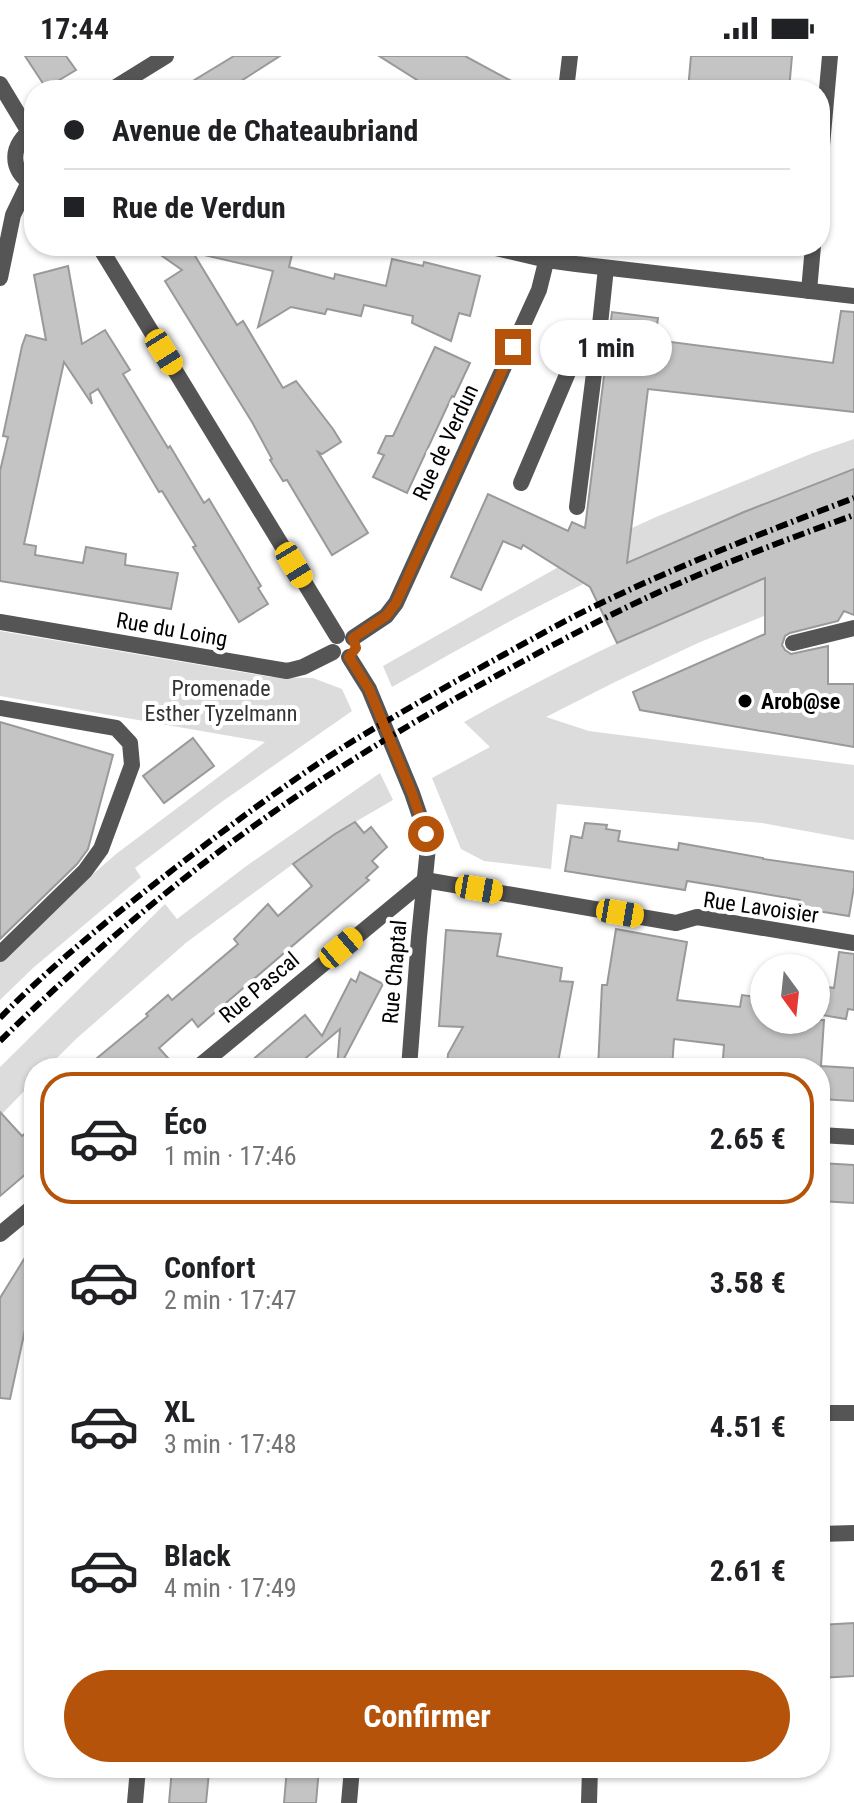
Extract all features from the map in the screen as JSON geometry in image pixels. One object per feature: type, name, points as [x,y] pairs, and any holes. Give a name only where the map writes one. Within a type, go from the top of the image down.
[{"type":"street","points":[[127,80],[166,56]]},
{"type":"street","points":[[567,80],[570,56]]},
{"type":"street","points":[[828,80],[830,56]]},
{"type":"street","points":[[0,84],[24,120]]},
{"type":"street","points":[[24,135],[8,164],[24,176]]},
{"type":"street","points":[[0,278],[13,215],[24,195]]},
{"type":"street","name":"Rue Chaptal","points":[[105,256],[369,689],[412,793],[428,847],[410,1058]]},
{"type":"street","name":"Rue de Verdun","points":[[343,646],[386,616],[396,603],[539,290],[548,256]]},
{"type":"street","points":[[560,256],[606,268],[854,296]]},
{"type":"street","points":[[809,291],[812,256]]},
{"type":"street","points":[[577,507],[606,268]]},
{"type":"street","points":[[521,483],[575,356],[599,334]]},
{"type":"street","name":"Rue du Loing","points":[[0,622],[287,671],[303,667],[343,646]]},
{"type":"street","points":[[793,643],[854,628]]},
{"type":"street","points":[[0,708],[116,728],[130,743],[132,765],[101,849],[85,871],[0,954]]},
{"type":"street","name":"Rue Lavoisier","points":[[425,880],[676,923],[697,917],[854,943]]},
{"type":"street","name":"Rue Pascal","points":[[209,1058],[425,880]]},
{"type":"street","points":[[830,1136],[854,1137]]},
{"type":"street","points":[[0,1234],[24,1214]]},
{"type":"street","points":[[830,1413],[854,1413]]},
{"type":"street","points":[[830,1534],[854,1533]]},
{"type":"street","points":[[135,1803],[137,1778]]},
{"type":"street","points":[[349,1803],[351,1778]]},
{"type":"street","points":[[589,1803],[590,1778]]},
{"type":"green space","points":[[854,439],[854,469],[707,528],[599,577],[541,605],[392,687],[383,666],[608,539],[813,453]]},
{"type":"green space","points":[[854,545],[854,579],[698,643],[546,717],[589,731],[854,765],[854,840],[762,823],[557,804],[551,869],[484,861],[461,849],[432,778],[490,747],[464,722],[568,667],[673,617],[759,580]]},
{"type":"green space","name":"Promenade Esther Tyzelmann","points":[[0,631],[270,677],[313,678],[342,689],[352,711],[220,803],[135,868],[141,877],[33,968],[0,1000],[0,962],[52,910],[116,854],[265,742],[0,696]]},
{"type":"green space","points":[[380,773],[393,800],[331,836],[187,942],[57,1058],[24,1058],[24,1091],[0,1116],[0,1067],[165,904],[177,919],[245,867]]},
{"type":"building","points":[[25,56],[66,56],[76,70],[59,80],[41,80]]},
{"type":"building","points":[[234,56],[280,56],[243,80],[194,80]]},
{"type":"building","points":[[379,56],[465,56],[509,80],[417,80]]},
{"type":"building","points":[[691,56],[792,56],[790,80],[689,80]]},
{"type":"building","points":[[162,256],[195,256],[237,325],[243,321],[283,388],[296,381],[333,429],[341,442],[322,454],[318,452],[368,533],[332,555],[287,480],[283,481],[270,460],[252,422],[165,281],[182,270]]},
{"type":"building","points":[[208,256],[292,256],[289,267],[334,279],[335,274],[386,286],[392,259],[423,266],[424,262],[480,276],[470,316],[459,313],[451,341],[412,323],[413,316],[364,305],[361,316],[327,309],[325,314],[291,307],[258,327],[273,271]]},
{"type":"building","points":[[68,266],[82,344],[105,330],[130,370],[123,374],[168,448],[170,446],[204,503],[209,499],[261,586],[258,588],[268,604],[239,622],[193,547],[196,546],[162,491],[159,492],[98,389],[90,394],[92,404],[64,362],[24,544],[36,546],[35,555],[83,563],[86,547],[126,554],[125,565],[178,573],[171,609],[0,581],[0,471],[8,437],[3,436],[26,335],[46,340],[34,275]]},
{"type":"building","points":[[841,311],[854,312],[854,412],[648,389],[627,563],[854,469],[854,615],[844,611],[838,621],[790,633],[785,636],[782,645],[791,654],[828,646],[828,684],[854,684],[854,747],[640,710],[633,692],[765,634],[765,578],[617,643],[590,587],[523,545],[521,549],[503,541],[481,590],[451,577],[488,494],[568,531],[572,522],[585,528],[612,312],[658,318],[655,340],[833,363]]},
{"type":"building","points":[[435,347],[470,363],[407,493],[373,477],[384,455],[378,453],[386,436],[393,436]]},
{"type":"building","points":[[0,722],[113,755],[88,849],[77,864],[0,939]]},
{"type":"building","points":[[193,738],[214,766],[164,803],[143,776]]},
{"type":"building","points":[[355,822],[364,833],[371,827],[387,847],[372,861],[378,867],[366,878],[369,880],[198,1027],[192,1019],[159,1048],[168,1058],[97,1058],[148,1016],[146,1014],[168,995],[172,1000],[238,944],[234,939],[268,904],[278,916],[312,886],[293,864]]},
{"type":"building","points":[[585,823],[607,825],[606,829],[620,831],[618,841],[678,850],[679,843],[854,872],[849,916],[798,908],[800,900],[687,881],[685,890],[565,871],[571,836],[582,838]]},
{"type":"building","points":[[616,929],[687,942],[677,1000],[740,1007],[742,995],[750,996],[750,1034],[823,1034],[822,1058],[723,1058],[724,1045],[674,1039],[673,1058],[598,1058],[602,985],[607,985]]},
{"type":"building","points":[[446,930],[501,934],[497,956],[562,968],[560,981],[573,982],[559,1058],[448,1058],[463,1027],[439,1026]]},
{"type":"building","points":[[839,952],[854,954],[854,1010],[848,1009],[846,1019],[830,1016],[830,987],[834,988]]},
{"type":"building","points":[[360,972],[383,984],[344,1058],[338,1058],[340,1029],[306,1058],[255,1058],[305,1015],[322,1036],[351,979],[356,982]]},
{"type":"building","points":[[830,1067],[854,1068],[854,1101],[830,1100]]},
{"type":"building","points":[[0,1112],[22,1136],[24,1134],[24,1176],[0,1196]]},
{"type":"building","points":[[830,1164],[854,1165],[854,1203],[830,1202]]},
{"type":"building","points":[[24,1259],[24,1335],[10,1399],[0,1398],[0,1298]]},
{"type":"building","points":[[854,1623],[854,1676],[830,1677],[830,1624]]},
{"type":"building","points":[[171,1778],[208,1778],[206,1803],[169,1803]]},
{"type":"building","points":[[286,1778],[318,1778],[316,1803],[284,1803]]},
{"type":"railway","points":[[0,1018],[63,959],[152,886],[262,803],[353,741],[591,608],[689,564],[854,498]]},
{"type":"railway","points":[[0,1041],[105,944],[179,883],[255,825],[368,750],[496,676],[636,603],[730,562],[854,515]]},
{"type":"place","name":"Arob@se","points":[[745,701]]},
{"type":"route","points":[[426,834],[369,689],[349,657],[356,648],[353,638],[386,616],[396,603],[513,347]]}]
